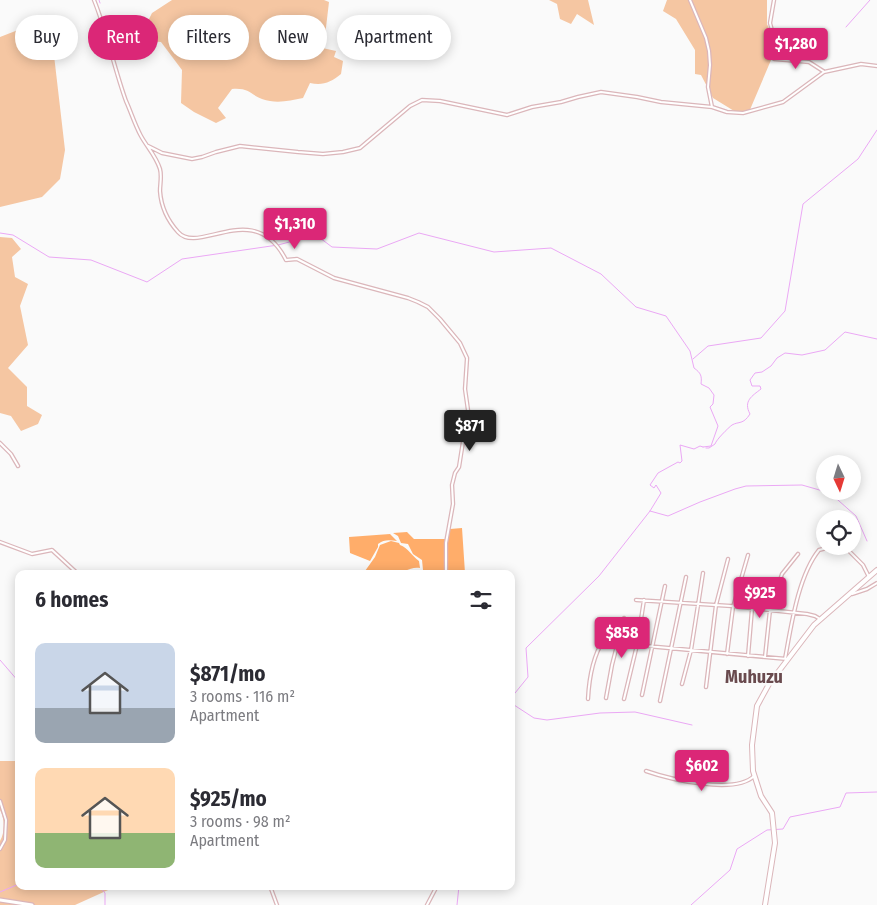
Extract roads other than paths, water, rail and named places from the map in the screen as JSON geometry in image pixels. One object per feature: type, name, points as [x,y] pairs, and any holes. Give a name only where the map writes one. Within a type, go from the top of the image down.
[{"type":"main road","points":[[765,905],[775,848],[771,810],[761,796],[754,776],[752,745],[757,706],[786,659],[820,619],[877,570]]},
{"type":"main road","points":[[0,900],[32,905]]},
{"type":"street","points":[[94,0],[103,22],[109,48],[126,101],[141,136],[160,171],[160,196],[163,208],[170,222],[181,236],[192,239],[230,231],[259,232],[278,245],[286,260],[297,259],[334,278],[408,298],[428,308],[457,339],[467,358],[465,389],[467,415],[459,467],[455,473],[452,485],[453,504],[446,544],[446,570]]},
{"type":"street","points":[[690,0],[706,38],[709,51],[708,80],[712,107]]},
{"type":"street","points":[[774,0],[770,23],[773,34],[774,59],[810,62],[824,72]]},
{"type":"street","points":[[148,146],[162,153],[192,159],[202,158],[216,152],[240,146],[298,152],[343,152],[360,148],[410,106],[422,100],[440,101],[507,115],[532,107],[601,92],[743,113],[783,102],[824,72],[861,64],[877,66]]},
{"type":"street","points":[[0,443],[11,454],[18,466]]},
{"type":"street","points":[[0,542],[32,554],[52,550],[74,570]]},
{"type":"street","points":[[765,657],[770,610],[782,574],[798,554]]},
{"type":"street","points":[[727,654],[733,606],[748,555]]},
{"type":"street","points":[[588,699],[591,675],[604,639],[637,646],[786,659],[793,613],[803,581],[816,555]]},
{"type":"street","points":[[853,555],[863,565],[869,577]]},
{"type":"street","points":[[706,687],[716,605],[728,559]]},
{"type":"street","points":[[682,684],[691,650],[703,573]]},
{"type":"street","points":[[660,701],[686,577]]},
{"type":"street","points":[[748,656],[752,609],[759,580]]},
{"type":"street","points":[[847,596],[877,583]]},
{"type":"street","points":[[642,695],[665,586]]},
{"type":"street","points":[[636,600],[733,606],[815,616],[820,619]]},
{"type":"street","points":[[624,700],[637,646],[644,600]]},
{"type":"street","points":[[606,698],[607,685],[624,618]]},
{"type":"street","points":[[646,771],[686,783],[735,784],[745,782],[754,776]]},
{"type":"street","points":[[0,801],[6,820],[5,840],[0,849]]},
{"type":"street","points":[[271,890],[277,905]]},
{"type":"street","points":[[427,905],[435,890]]},
{"type":"waterway","points":[[846,27],[870,0]]},
{"type":"waterway","points":[[693,359],[708,346],[761,338],[785,311],[803,204],[858,159],[877,130]]},
{"type":"waterway","points":[[0,233],[13,235],[49,257],[91,260],[147,282],[182,259],[278,245],[316,235],[332,247],[377,249],[419,233],[494,252],[551,248],[601,274],[636,307],[666,316],[690,351],[694,368],[700,375],[701,384],[709,388],[714,395],[713,404],[710,407],[718,426],[711,446],[703,447]]},
{"type":"waterway","points":[[706,448],[715,444],[732,425],[748,417],[750,414],[748,402],[761,389],[760,386],[752,386],[750,380],[755,373],[762,372],[771,366],[777,358],[785,353],[802,355],[825,350],[845,332],[877,339]]},
{"type":"waterway","points":[[515,693],[528,677],[526,648],[599,576],[650,511],[661,493],[656,485],[654,488],[650,485],[658,473],[682,461],[680,445],[694,449],[700,446],[703,447]]},
{"type":"waterway","points":[[650,511],[668,516],[700,502],[746,486],[802,485],[830,493],[856,516],[867,541]]},
{"type":"waterway","points":[[0,660],[15,677]]},
{"type":"waterway","points":[[515,706],[534,718],[547,720],[600,713],[635,712],[692,725]]},
{"type":"waterway","points":[[691,905],[730,870],[737,849],[767,830],[783,829],[790,817],[840,807],[846,793],[877,792]]},
{"type":"waterway","points":[[0,892],[15,886]]},
{"type":"waterway","points":[[102,890],[105,893],[105,905]]},
{"type":"waterway","points":[[457,905],[459,890]]},
{"type":"district","name":"Muhuzu","points":[[754,677]]}]
